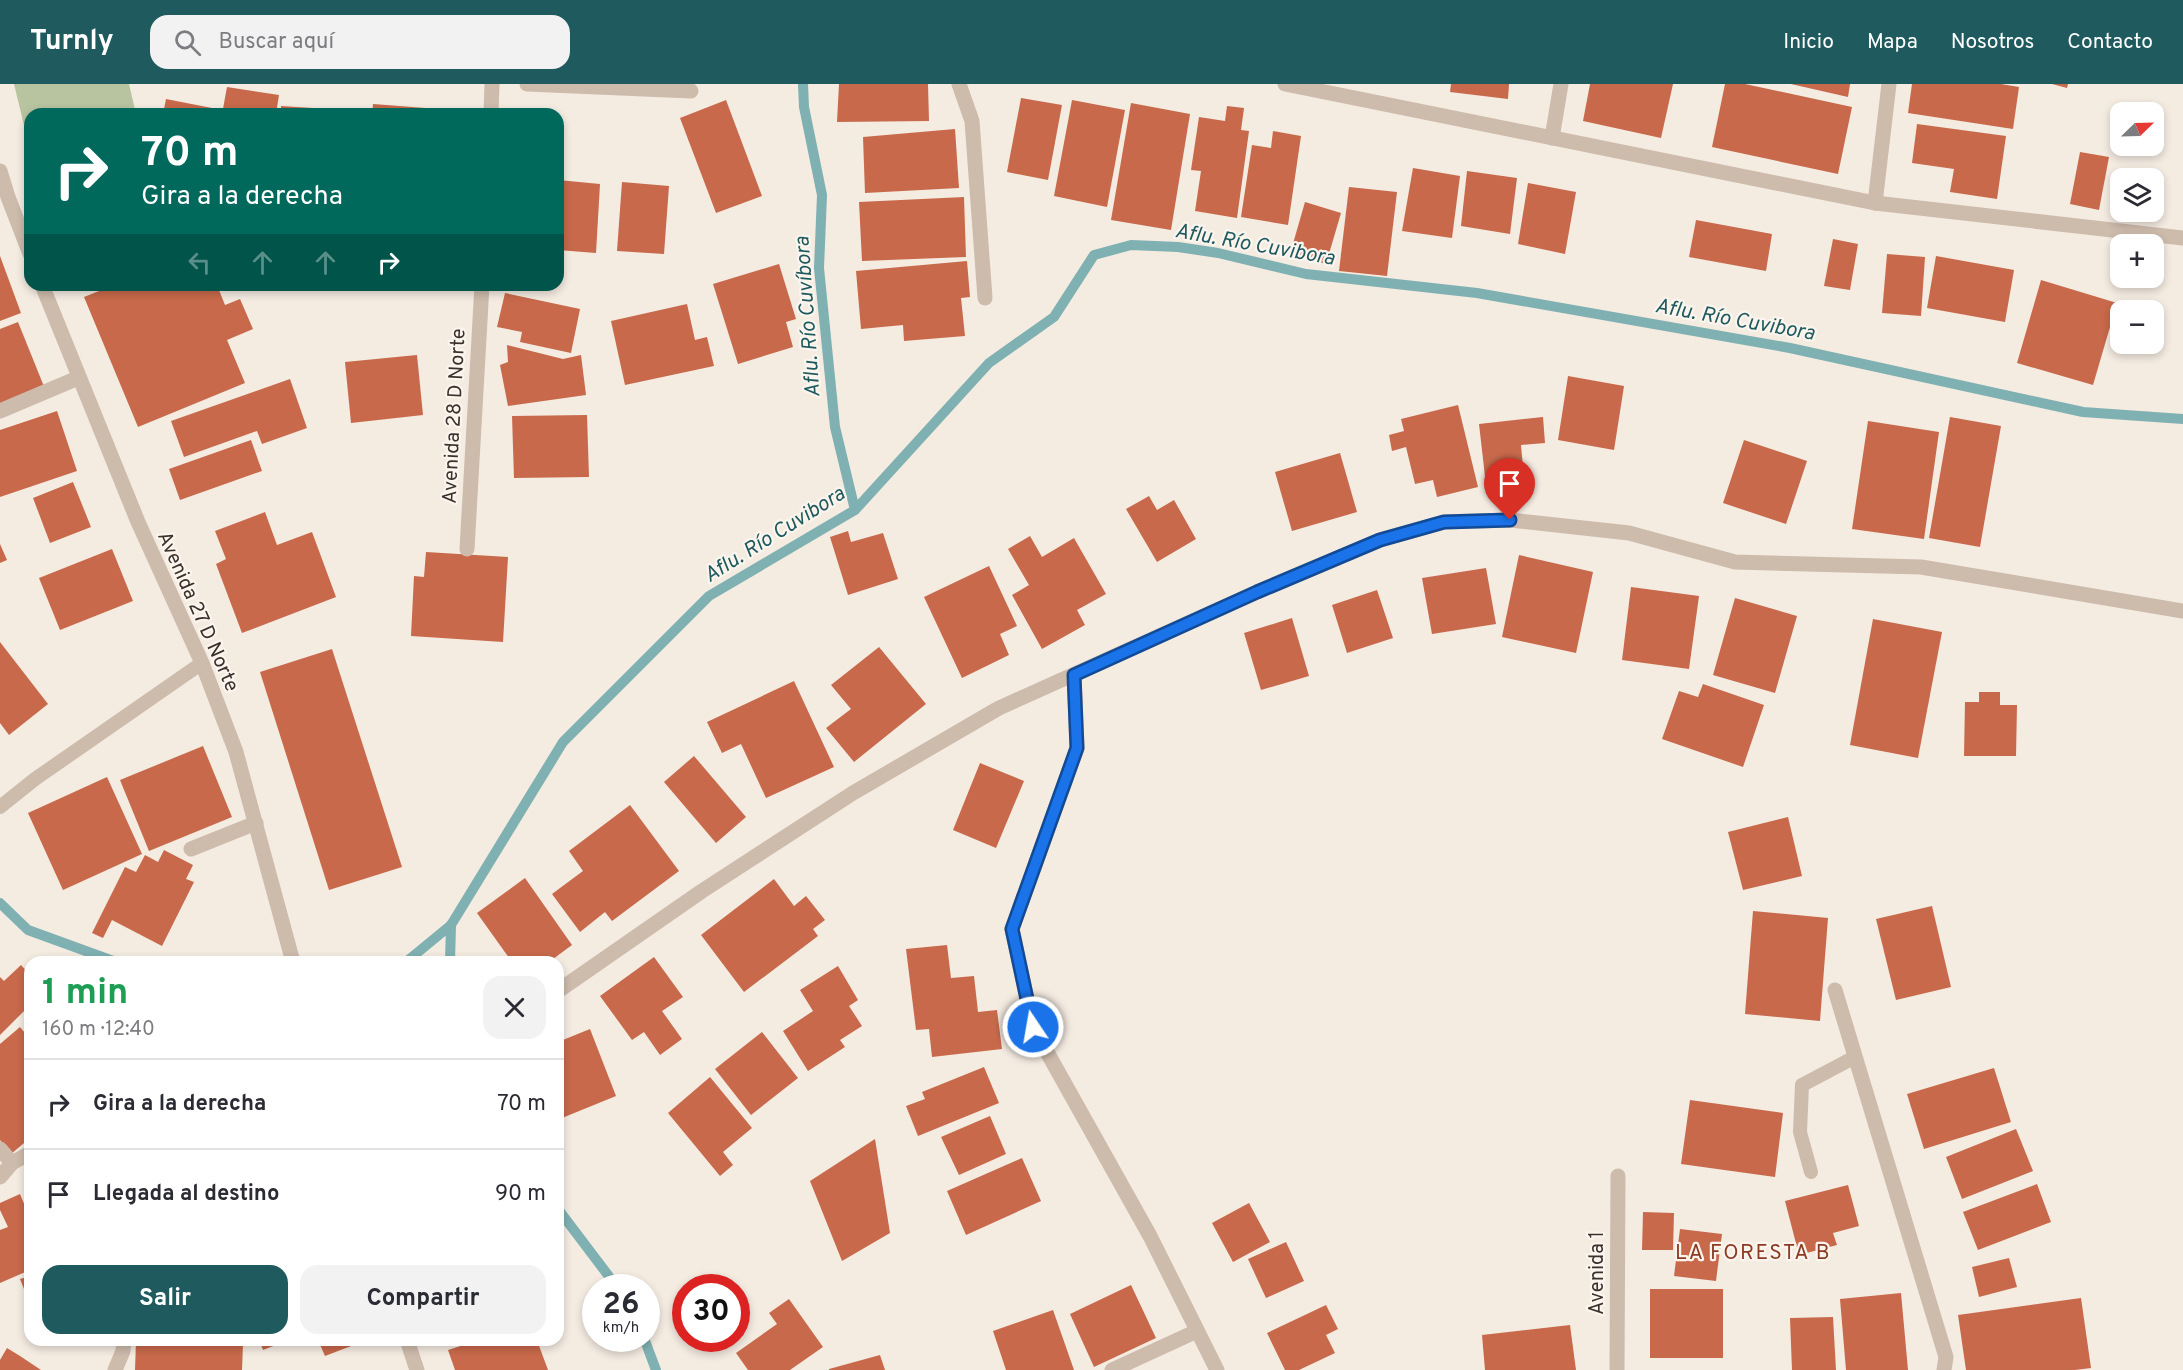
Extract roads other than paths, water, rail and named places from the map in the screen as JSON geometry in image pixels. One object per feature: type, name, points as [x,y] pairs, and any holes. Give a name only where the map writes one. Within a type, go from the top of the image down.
[{"type":"street","points":[[491,108],[492,84]]},
{"type":"street","points":[[527,84],[691,91]]},
{"type":"street","points":[[959,84],[972,121],[985,298]]},
{"type":"street","points":[[1285,84],[1875,203],[2183,238]]},
{"type":"street","points":[[1552,138],[1561,84]]},
{"type":"street","points":[[1875,203],[1889,84]]},
{"type":"street","points":[[0,171],[4,198],[24,241]]},
{"type":"street","name":"Avenida 27 D Norte","points":[[44,291],[78,378],[138,522],[201,663],[236,752],[291,956]]},
{"type":"street","name":"Avenida 28 D Norte","points":[[467,549],[482,291]]},
{"type":"street","points":[[0,411],[78,378]]},
{"type":"street","points":[[564,987],[702,891],[853,793],[999,708],[1247,596],[1380,540],[1444,522],[1510,520],[1629,533],[1735,562],[1921,567],[2183,611]]},
{"type":"street","points":[[2158,606],[2183,601]]},
{"type":"street","points":[[1074,675],[1077,748],[1012,929],[1033,1027],[1150,1236],[1217,1370]]},
{"type":"street","points":[[191,849],[256,823]]},
{"type":"street","points":[[1835,990],[1946,1357],[1944,1370]]},
{"type":"street","points":[[0,1149],[12,1163]]},
{"type":"street","points":[[0,1177],[12,1163],[24,1156]]},
{"type":"street","name":"Avenida 1","points":[[1617,1370],[1618,1176]]},
{"type":"street","points":[[1112,1370],[1197,1331]]},
{"type":"street","points":[[115,1370],[123,1346]]},
{"type":"street","points":[[409,1346],[417,1370]]},
{"type":"lane","points":[[0,807],[35,779],[201,663]]},
{"type":"lane","points":[[1811,1172],[1800,1132],[1802,1085],[1855,1057]]},
{"type":"waterway","name":"Aflu. Río Cuvíbora","points":[[803,84],[804,107],[822,195],[819,268],[835,427],[855,510]]},
{"type":"waterway","name":"Aflu. Río Cuvibora","points":[[413,956],[451,925],[563,742],[709,596],[855,510],[989,363],[1054,317],[1094,255],[1131,245],[1178,247],[1218,253],[1306,274],[1477,293],[1790,348],[2083,412],[2183,419]]},
{"type":"waterway","name":"Aflu. Río Cuvibora","points":[[0,903],[28,930],[100,956]]},
{"type":"waterway","points":[[450,956],[451,925]]},
{"type":"waterway","points":[[564,1217],[607,1274]]},
{"type":"waterway","points":[[649,1352],[656,1370]]},
{"type":"district","name":"LA FORESTA B","points":[[1753,1252]]}]
